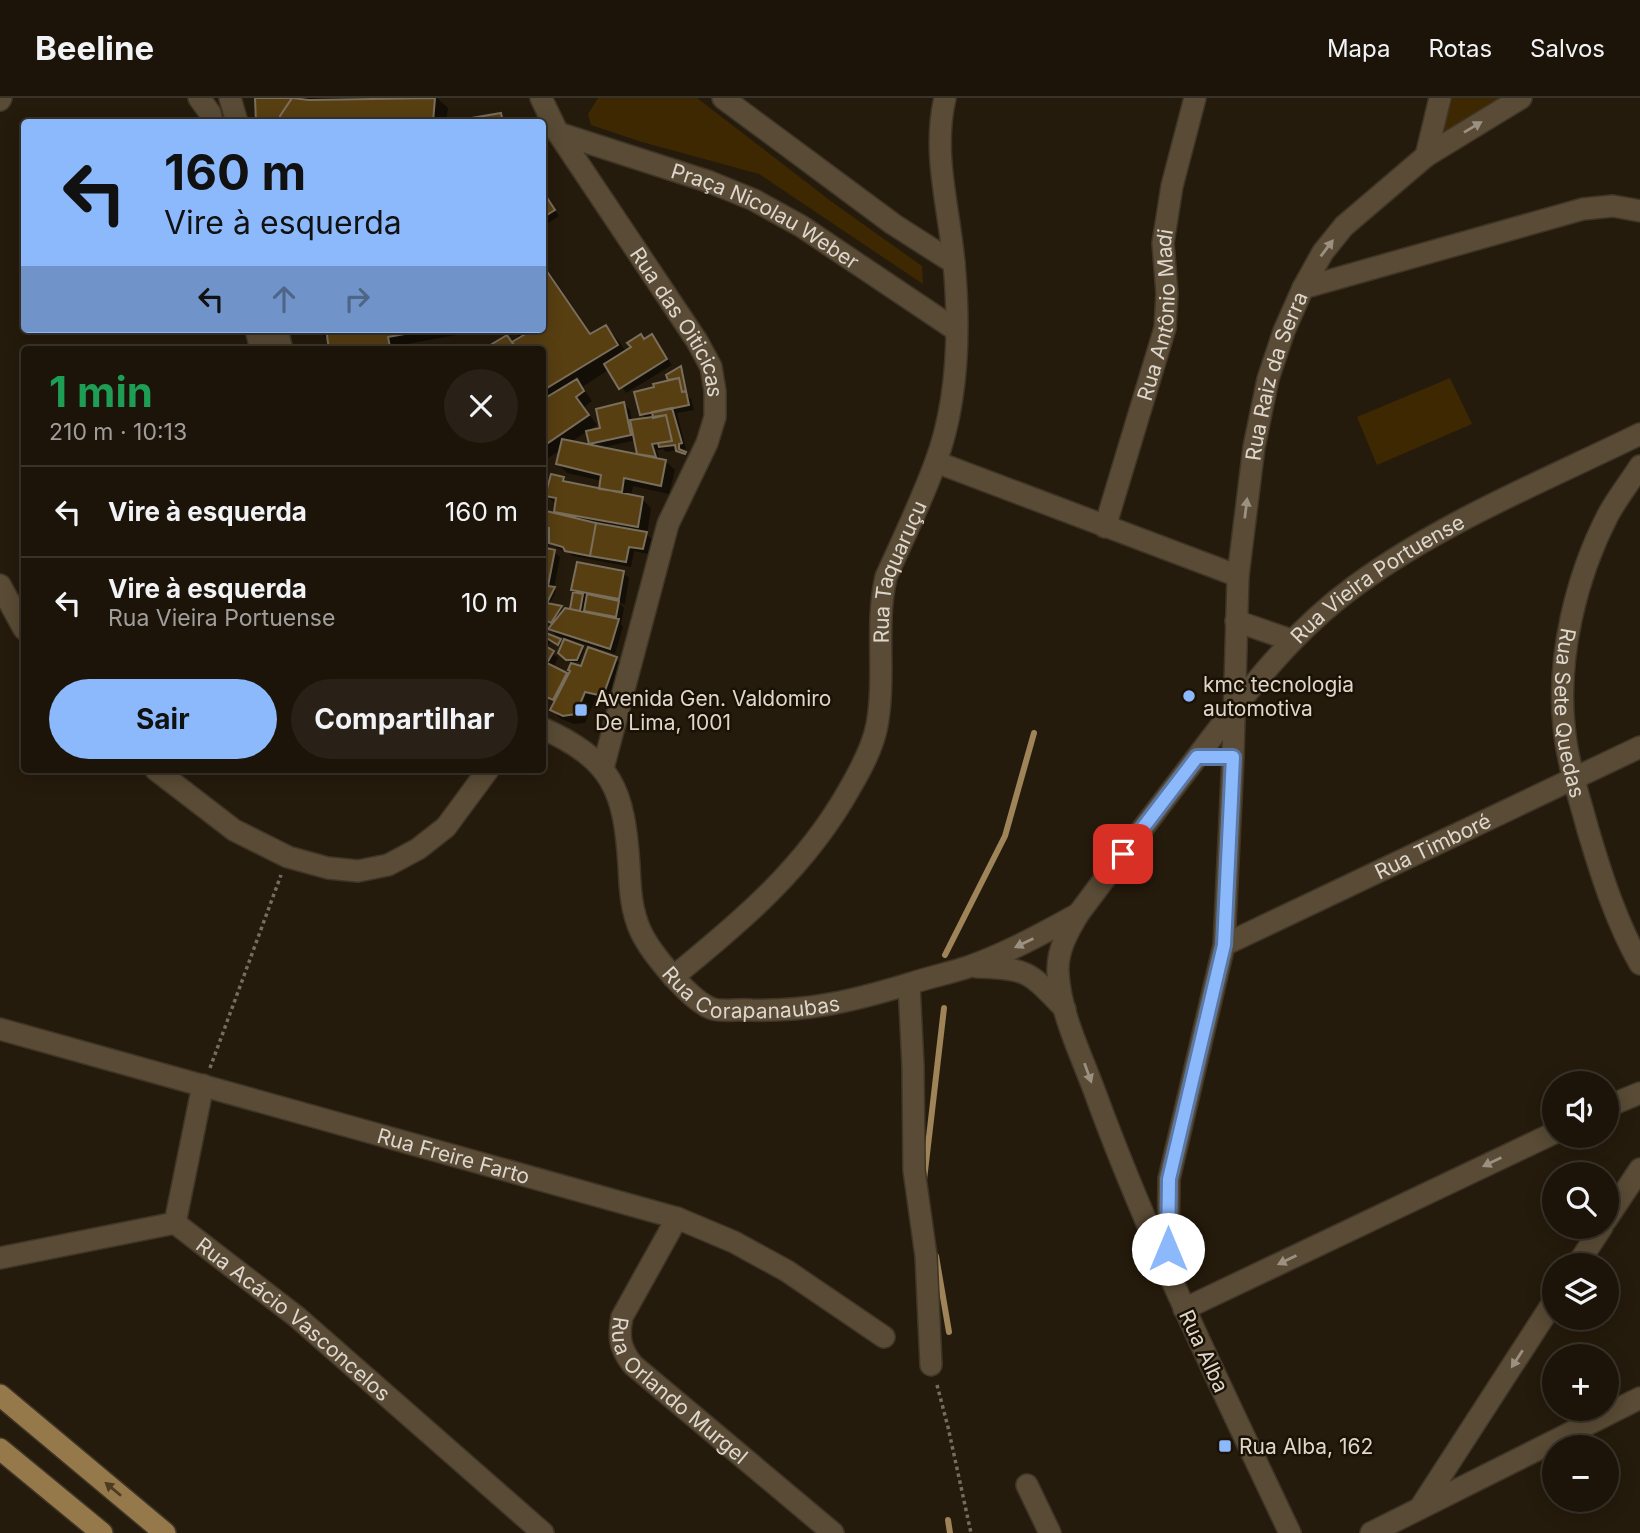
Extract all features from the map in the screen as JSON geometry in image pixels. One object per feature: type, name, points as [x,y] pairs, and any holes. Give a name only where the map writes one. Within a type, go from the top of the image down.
[{"type":"main road","points":[[0,1395],[165,1533]]},
{"type":"main road","points":[[0,1449],[102,1533]]},
{"type":"street","points":[[199,98],[211,119]]},
{"type":"street","points":[[230,98],[236,119]]},
{"type":"street","name":"Rua das Oiticicas","points":[[541,98],[558,133],[697,341],[710,367],[715,391],[715,417],[707,443],[668,524],[603,768]]},
{"type":"street","points":[[723,98],[893,224],[954,262]]},
{"type":"street","name":"Rua Taquaruçu","points":[[673,977],[748,916],[800,861],[840,807],[863,766],[877,726],[882,669],[882,593],[886,577],[936,462],[956,370],[954,262],[941,172],[939,135],[945,98]]},
{"type":"street","name":"Rua Antônio Madi","points":[[1105,527],[1165,328],[1167,294],[1163,243],[1172,186],[1195,98]]},
{"type":"street","points":[[1426,156],[1440,98]]},
{"type":"street","name":"Rua Raiz da Serra","points":[[1168,1272],[1169,1179],[1224,945],[1238,576],[1254,447],[1268,379],[1284,331],[1303,288],[1323,252],[1345,226],[1426,156],[1521,98]]},
{"type":"street","name":"Praça Nicolau Weber","points":[[558,133],[710,182],[754,200],[801,226],[956,330]]},
{"type":"street","points":[[1303,288],[1583,209],[1613,206],[1640,211]]},
{"type":"street","name":"Rua Vieira Portuense","points":[[1065,1009],[1058,971],[1066,934],[1234,707],[1291,640],[1353,587],[1402,554],[1464,519],[1640,434]]},
{"type":"street","points":[[936,462],[1238,576]]},
{"type":"street","name":"Rua Sete Quedas","points":[[1640,466],[1609,514],[1583,572],[1571,622],[1565,666],[1564,726],[1574,780],[1604,886],[1623,935],[1640,964]]},
{"type":"street","points":[[0,585],[21,624]]},
{"type":"street","points":[[1236,621],[1291,640]]},
{"type":"street","points":[[546,730],[572,741],[603,768]]},
{"type":"street","name":"Rua Timboré","points":[[1224,945],[1640,747]]},
{"type":"street","points":[[1197,757],[1233,757]]},
{"type":"street","name":"Rua Corapanaubas","points":[[603,768],[614,786],[623,813],[631,902],[642,933],[673,977],[713,1009],[779,1011],[818,1008],[967,967],[1024,944],[1079,913]]},
{"type":"street","points":[[160,773],[234,830],[288,857],[358,871],[388,865],[418,849],[446,827],[486,773]]},
{"type":"street","name":"Rua Corapanaubas","points":[[967,967],[1003,968],[1025,973],[1038,981],[1065,1009]]},
{"type":"street","points":[[909,984],[914,1170],[926,1256],[931,1365]]},
{"type":"street","name":"Rua Alba","points":[[1065,1009],[1128,1180],[1184,1309],[1290,1533]]},
{"type":"street","name":"Rua Freire Farto","points":[[0,1029],[677,1218],[734,1242],[787,1271],[884,1337]]},
{"type":"street","points":[[174,1223],[204,1085]]},
{"type":"street","points":[[1619,1102],[1640,1093]]},
{"type":"street","points":[[1184,1309],[1542,1139]]},
{"type":"street","points":[[1619,1200],[1640,1169]]},
{"type":"street","points":[[1128,1180],[1152,1187],[1160,1186],[1169,1179]]},
{"type":"street","name":"Rua Orlando Murgel","points":[[677,1218],[622,1317],[619,1330],[624,1354],[633,1365],[833,1533]]},
{"type":"street","name":"Rua Acácio Vasconcelos","points":[[0,1258],[174,1223],[297,1317],[543,1533]]},
{"type":"street","points":[[1419,1509],[1542,1320]]},
{"type":"street","points":[[1371,1533],[1640,1398]]},
{"type":"street","points":[[1459,1448],[1474,1464],[1496,1471]]},
{"type":"street","points":[[1027,1485],[1049,1533]]},
{"type":"path","points":[[204,1085],[288,857]]},
{"type":"path","points":[[931,1365],[948,1427],[971,1533]]},
{"type":"shaded area","points":[[598,98],[697,98],[832,202],[922,266],[923,284],[759,174],[591,125],[588,114]]},
{"type":"shaded area","points":[[1447,98],[1506,98],[1448,132],[1444,129],[1443,120]]},
{"type":"shaded area","points":[[1450,378],[1472,424],[1377,465],[1357,417]]},
{"type":"building","points":[[255,98],[292,98],[280,116],[281,119],[256,119]]},
{"type":"building","points":[[292,98],[435,98],[433,119],[281,119],[280,116]]},
{"type":"building","points":[[501,113],[502,119],[466,119]]},
{"type":"building","points":[[546,196],[555,210],[546,216]]},
{"type":"building","points":[[546,270],[590,334],[606,325],[618,345],[546,389],[546,346],[514,346],[512,342],[527,333],[546,333]]},
{"type":"building","points":[[327,333],[410,333],[388,337],[390,346],[328,346]]},
{"type":"building","points":[[641,334],[644,339],[652,334],[667,359],[619,389],[604,364],[631,347],[627,343]]},
{"type":"building","points":[[507,335],[514,346],[489,346]]},
{"type":"building","points":[[681,366],[686,391],[682,392],[679,378],[668,380],[666,375]]},
{"type":"building","points":[[679,378],[689,405],[640,415],[634,392]]},
{"type":"building","points":[[577,379],[584,391],[576,397],[589,415],[546,444],[546,398]]},
{"type":"building","points":[[624,402],[631,435],[589,444],[586,431],[600,428],[596,409]]},
{"type":"building","points":[[672,408],[682,443],[679,444],[679,449],[686,452],[685,454],[676,451],[675,445],[659,447],[658,443],[672,441],[666,415],[653,418],[652,412]]},
{"type":"building","points":[[666,415],[672,441],[652,444],[656,457],[637,454],[630,420]]},
{"type":"building","points":[[562,439],[666,460],[661,486],[624,478],[622,492],[599,489],[601,475],[556,464]]},
{"type":"building","points":[[551,474],[564,477],[563,481],[643,497],[638,527],[554,512],[556,498],[546,496]]},
{"type":"building","points":[[546,511],[596,523],[590,556],[565,551],[563,547],[549,543],[549,528],[546,528]]},
{"type":"building","points":[[596,523],[647,532],[643,549],[629,547],[626,562],[590,556]]},
{"type":"building","points":[[546,548],[555,550],[546,586]]},
{"type":"building","points":[[577,562],[624,571],[619,599],[571,590]]},
{"type":"building","points":[[546,586],[555,587],[547,603]]},
{"type":"building","points":[[573,592],[583,594],[580,611],[570,609]]},
{"type":"building","points":[[587,594],[619,601],[616,617],[584,611]]},
{"type":"building","points":[[546,604],[562,606],[551,623],[546,620]]},
{"type":"building","points":[[565,608],[619,619],[610,649],[548,629]]},
{"type":"building","points":[[546,633],[561,639],[558,645],[548,639],[546,642]]},
{"type":"building","points":[[564,639],[583,646],[577,660],[566,660],[558,653]]},
{"type":"building","points":[[546,646],[554,651],[547,663],[567,673],[553,700],[546,697]]},
{"type":"building","points":[[588,647],[617,657],[603,696],[585,692],[576,714],[563,716],[550,710],[570,671],[568,670],[571,663],[581,666]]},
{"type":"waterway","points":[[945,955],[1005,836],[1034,733]]},
{"type":"waterway","points":[[924,1180],[944,1008]]},
{"type":"waterway","points":[[936,1256],[949,1332]]},
{"type":"waterway","points":[[948,1520],[950,1533]]},
{"type":"place","name":"kmc tecnologia automotiva","points":[[1189,696]]},
{"type":"place","name":"Avenida Gen. Valdomiro De Lima, 1001","points":[[581,710]]},
{"type":"place","name":"Rua Alba, 162","points":[[1225,1446]]},
{"type":"route","points":[[1123,854],[1197,757],[1233,757],[1224,945],[1169,1179],[1168,1249]]}]
